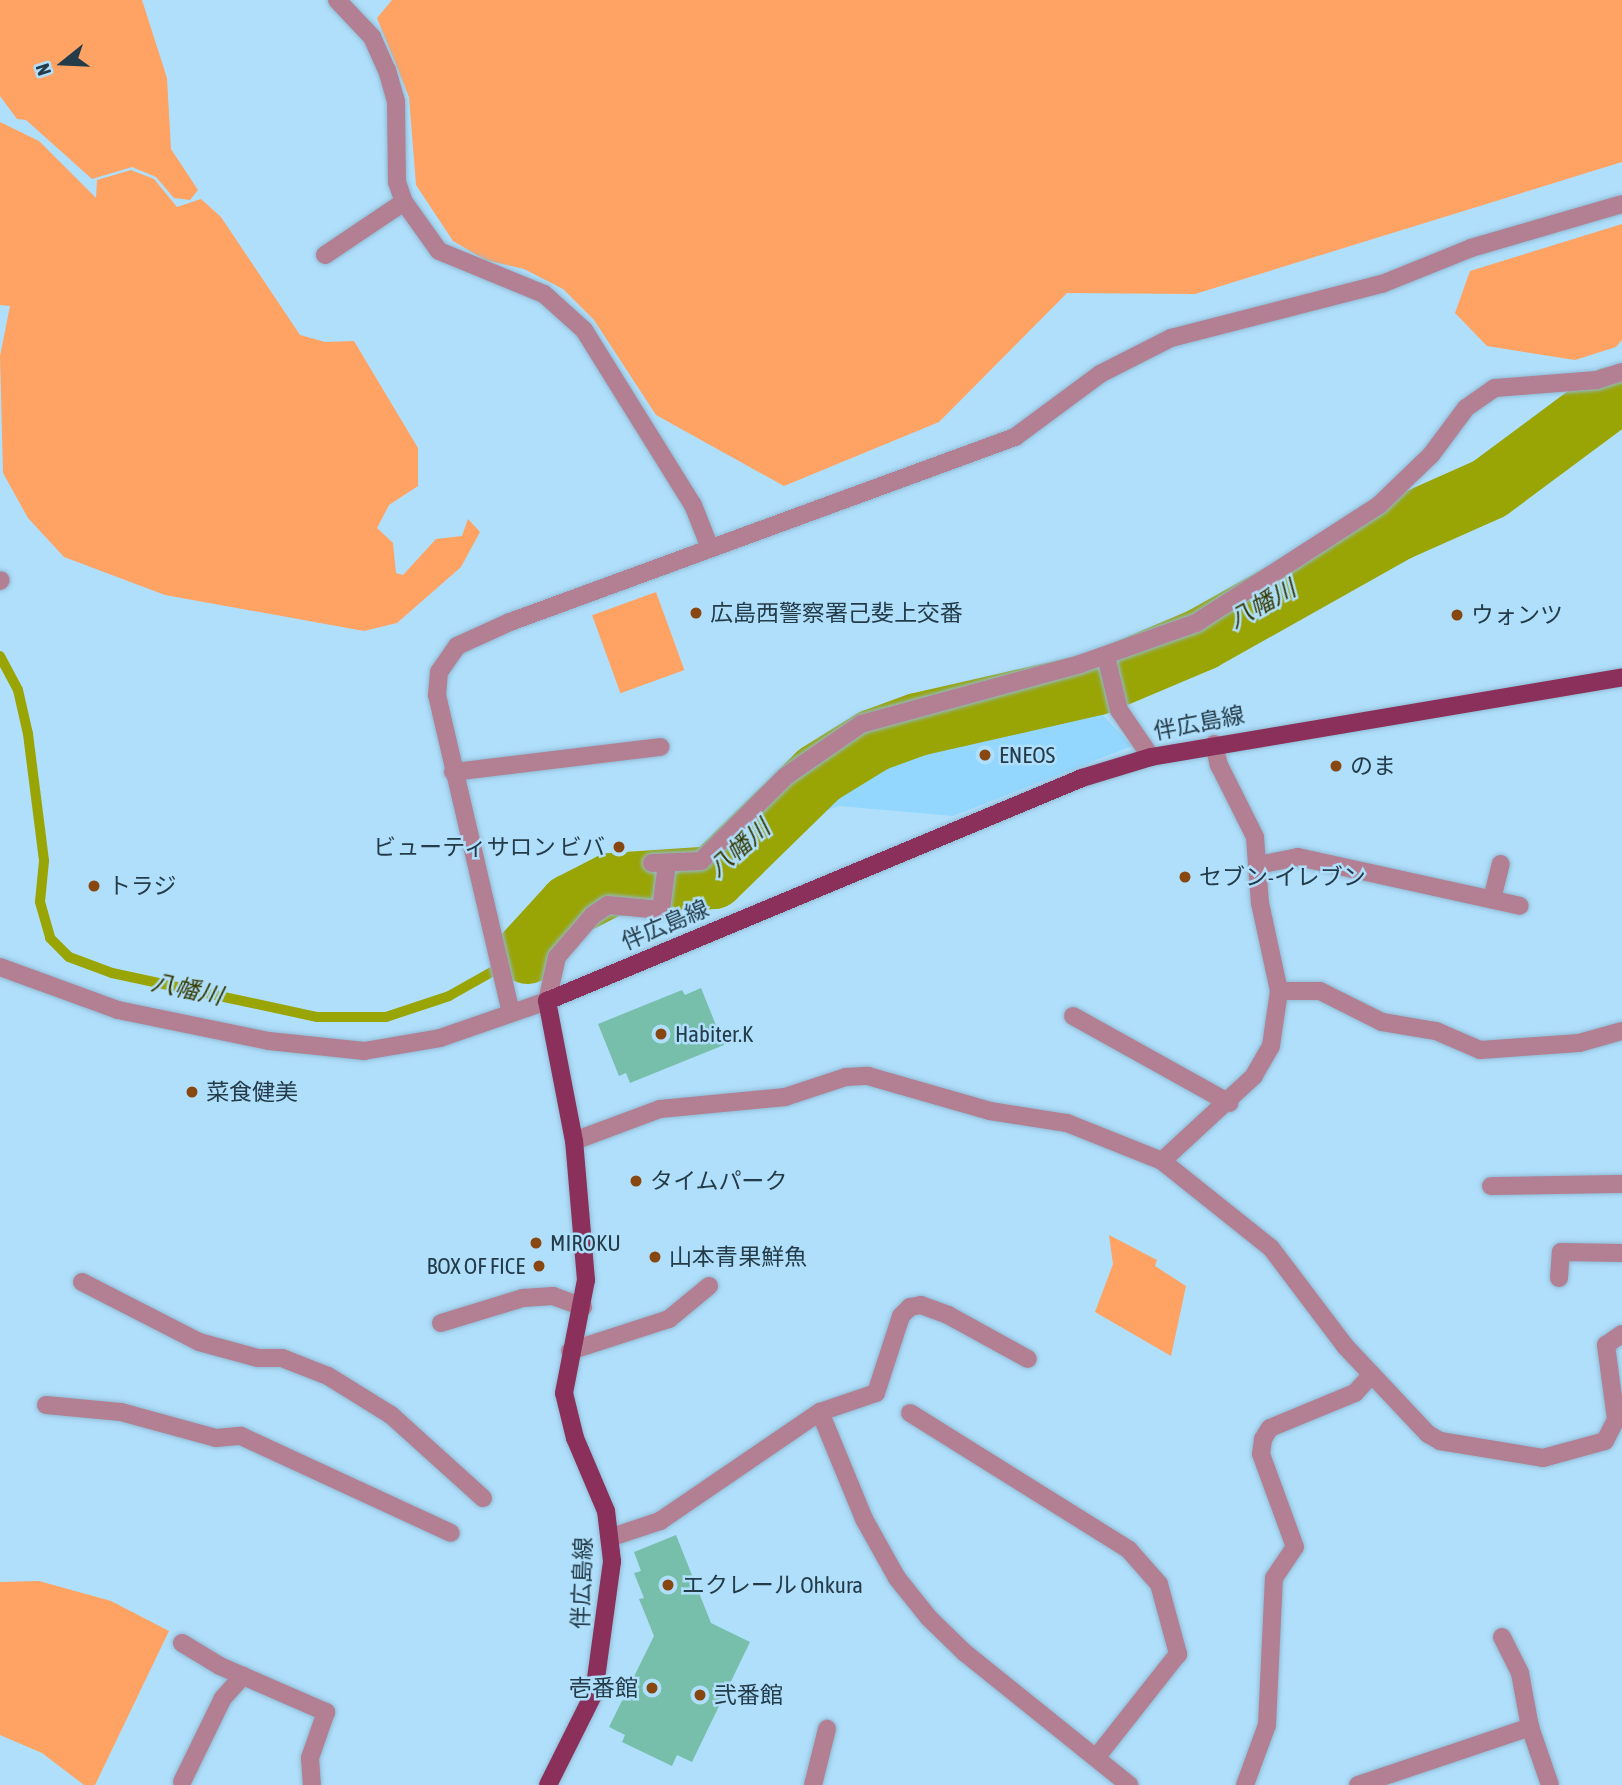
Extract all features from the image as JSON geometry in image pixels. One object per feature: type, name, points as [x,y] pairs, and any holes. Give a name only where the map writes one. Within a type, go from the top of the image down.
[{"type":"main road","name":"伴広島線","points":[[548,1785],[594,1693],[607,1622],[612,1537],[566,1410],[570,1351],[583,1307],[586,1280],[574,1141],[547,1001],[1071,783],[1151,757],[1214,744],[1622,677]]},
{"type":"street","points":[[337,0],[372,37],[387,70],[396,101],[397,182],[404,202],[439,251],[544,294],[584,330],[693,505],[710,548]]},
{"type":"street","points":[[325,255],[404,202]]},
{"type":"street","points":[[511,1013],[453,772],[437,681],[457,646],[710,548],[1015,437],[1100,374],[1171,338],[1382,284],[1471,248],[1622,204]]},
{"type":"street","points":[[0,967],[118,1010],[269,1041],[350,1049],[440,1038],[547,1001],[557,957],[593,915],[608,905],[661,910],[662,865],[701,861],[786,776],[861,724],[1107,660],[1196,623],[1315,551],[1407,481],[1481,395],[1515,384],[1597,380],[1622,372]]},
{"type":"street","points":[[1107,660],[1114,692],[1125,720],[1151,757]]},
{"type":"street","points":[[1162,1161],[1229,1103],[1271,1046],[1279,991],[1260,903],[1252,828],[1219,765],[1214,744]]},
{"type":"street","points":[[453,772],[660,747]]},
{"type":"street","points":[[1258,865],[1298,857],[1520,906]]},
{"type":"street","points":[[1492,900],[1501,864]]},
{"type":"street","points":[[1279,991],[1320,991],[1382,1022],[1436,1031],[1480,1050],[1579,1043],[1622,1031]]},
{"type":"street","points":[[1073,1016],[1229,1103]]},
{"type":"street","points":[[574,1141],[660,1109],[785,1097],[846,1077],[868,1076],[990,1111],[1067,1123],[1162,1161],[1271,1248],[1372,1374],[1428,1434],[1543,1458],[1605,1441],[1614,1432],[1606,1345],[1622,1334]]},
{"type":"street","points":[[1491,1186],[1622,1184]]},
{"type":"street","points":[[1559,1278],[1561,1252],[1622,1253]]},
{"type":"street","points":[[82,1282],[199,1342],[258,1358],[282,1359],[328,1376],[391,1415],[483,1497]]},
{"type":"street","points":[[570,1351],[669,1319],[709,1286]]},
{"type":"street","points":[[441,1323],[523,1298],[553,1296],[583,1307]]},
{"type":"street","points":[[612,1537],[660,1521],[820,1412],[876,1393],[901,1316],[910,1307],[921,1305],[948,1315],[1028,1359]]},
{"type":"street","points":[[1245,1785],[1267,1725],[1274,1578],[1295,1547],[1261,1454],[1263,1439],[1269,1428],[1355,1393],[1372,1374]]},
{"type":"street","points":[[46,1405],[121,1412],[216,1438],[241,1436],[451,1533]]},
{"type":"street","points":[[820,1412],[864,1518],[897,1578],[965,1653],[1129,1785]]},
{"type":"street","points":[[910,1413],[1129,1550],[1159,1584],[1178,1654],[1096,1758]]},
{"type":"street","points":[[1502,1637],[1520,1673],[1530,1727],[1550,1785]]},
{"type":"street","points":[[182,1643],[243,1676],[326,1712],[310,1758],[313,1785]]},
{"type":"street","points":[[182,1782],[223,1698],[243,1676]]},
{"type":"street","points":[[1358,1785],[1530,1727]]},
{"type":"street","points":[[813,1785],[827,1729]]},
{"type":"shaded area","points":[[0,0],[142,0],[167,78],[171,149],[198,190],[190,200],[174,198],[156,177],[132,167],[92,179],[26,120],[17,119],[0,96]]},
{"type":"shaded area","points":[[392,0],[1622,0],[1622,162],[1195,294],[1067,293],[939,422],[784,486],[656,415],[594,320],[563,289],[524,269],[485,260],[453,241],[416,185],[409,97],[377,18]]},
{"type":"shaded area","points":[[0,122],[39,141],[96,198],[97,180],[131,170],[154,179],[177,207],[201,199],[221,217],[300,335],[325,342],[354,341],[418,448],[418,486],[389,505],[377,528],[393,543],[396,573],[403,575],[436,539],[462,536],[468,519],[480,532],[461,567],[397,623],[364,631],[165,595],[64,557],[28,518],[3,473],[0,356],[10,306],[0,305]]},
{"type":"shaded area","points":[[1622,224],[1622,340],[1616,347],[1575,360],[1487,346],[1455,313],[1470,271]]},
{"type":"shaded area","points":[[656,592],[684,670],[620,693],[592,615]]},
{"type":"shaded area","name":"ENEOS","points":[[1096,699],[1100,712],[1132,746],[953,816],[839,806],[814,815],[807,807],[880,748]]},
{"type":"shaded area","points":[[1109,1235],[1157,1260],[1155,1266],[1186,1286],[1171,1356],[1095,1312],[1113,1264]]},
{"type":"shaded area","points":[[39,1581],[111,1601],[169,1631],[95,1785],[84,1785],[42,1753],[0,1735],[0,1582]]},
{"type":"building","name":"Habiter.K","points":[[701,988],[724,1045],[630,1083],[626,1073],[619,1076],[598,1024],[682,990],[685,995]]},
{"type":"building","points":[[676,1535],[711,1623],[750,1642],[692,1762],[677,1755],[672,1766],[622,1742],[625,1735],[609,1727],[654,1636],[639,1599],[644,1598],[634,1573],[641,1571],[634,1552]]},
{"type":"waterway","name":"八幡川","points":[[527,952],[570,905],[611,884],[713,877],[818,774],[873,740],[917,724],[1097,683],[1201,639],[1397,529],[1489,488],[1610,398],[1622,396]]},
{"type":"waterway","name":"八幡川","points":[[0,656],[18,690],[28,734],[44,861],[40,902],[50,938],[69,957],[112,973],[317,1017],[386,1017],[449,996],[527,952]]},
{"type":"place","name":"広島西警察署己斐上交番","points":[[696,613]]},
{"type":"place","name":"ウォンツ","points":[[1457,615]]},
{"type":"place","name":"ENEOS","points":[[985,755]]},
{"type":"place","name":"のま","points":[[1336,766]]},
{"type":"place","name":"ビューティサロン ビバ","points":[[619,847]]},
{"type":"place","name":"セブン-イレブン","points":[[1185,877]]},
{"type":"place","name":"トラジ","points":[[94,886]]},
{"type":"place","name":"Habiter.K","points":[[661,1034]]},
{"type":"place","name":"菜食健美","points":[[192,1092]]},
{"type":"place","name":"タイムパーク","points":[[636,1181]]},
{"type":"place","name":"MIROKU","points":[[536,1243]]},
{"type":"place","name":"山本青果鮮魚","points":[[655,1257]]},
{"type":"place","name":"BOX OF FICE","points":[[539,1266]]},
{"type":"place","name":"エクレール Ohkura","points":[[668,1585]]},
{"type":"place","name":"壱番館","points":[[652,1688]]},
{"type":"place","name":"弐番館","points":[[700,1695]]}]
